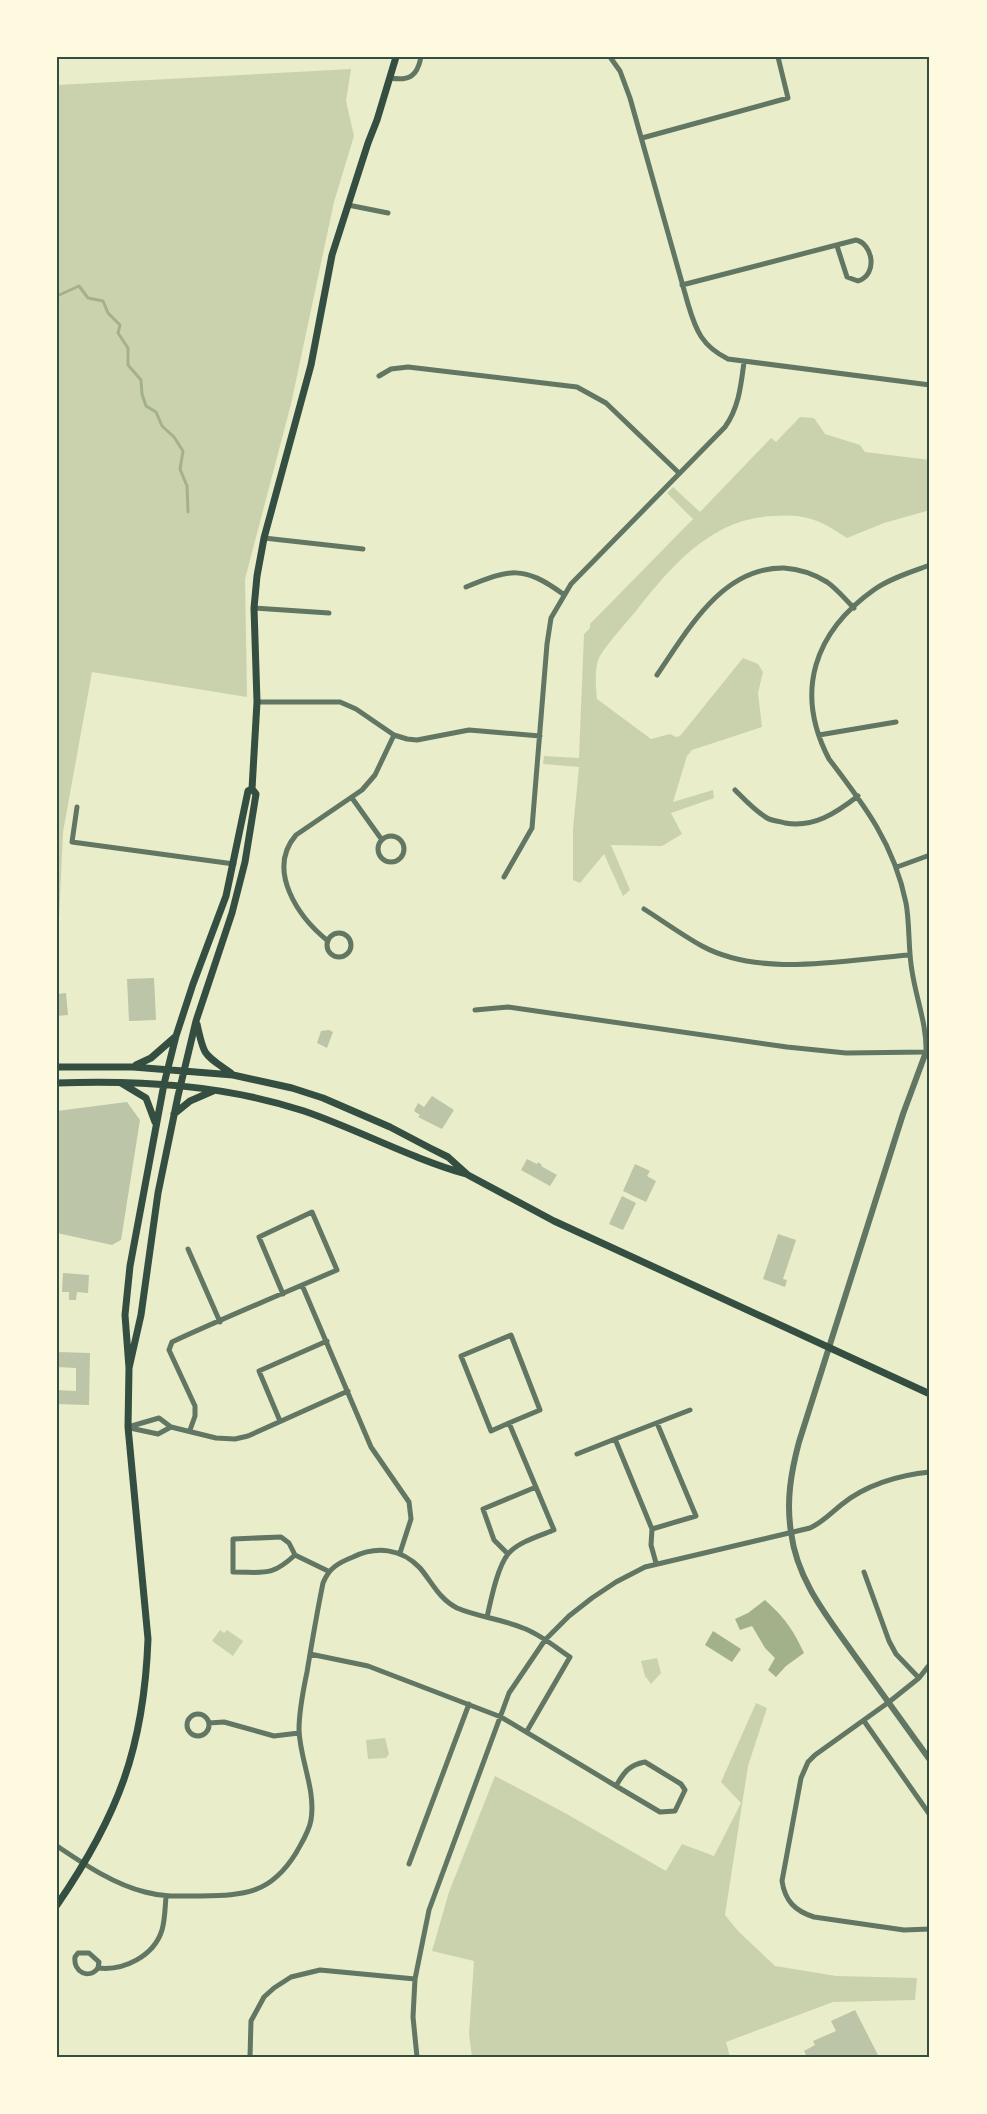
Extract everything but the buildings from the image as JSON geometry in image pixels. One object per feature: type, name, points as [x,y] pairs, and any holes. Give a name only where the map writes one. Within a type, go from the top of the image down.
[{"type":"main road","points":[[129,1368],[141,1315],[158,1194],[183,1070],[196,1021],[241,880],[256,794],[252,789],[257,702],[254,608],[264,538],[311,365],[332,255],[396,57]]},
{"type":"main road","points":[[57,1905],[107,1823],[130,1762],[140,1724],[147,1672],[147,1617],[132,1483],[128,1427],[129,1368],[124,1315],[130,1266],[164,1084],[176,1036],[219,917],[234,864],[248,791],[252,789]]},
{"type":"main road","points":[[196,1021],[201,1047],[205,1053],[233,1075]]},
{"type":"main road","points":[[133,1067],[151,1058],[176,1036]]},
{"type":"main road","points":[[57,1067],[133,1067],[183,1070],[233,1075],[292,1088],[353,1111],[448,1157],[468,1174],[554,1221],[930,1394]]},
{"type":"main road","points":[[57,1083],[118,1082],[180,1085],[262,1100],[304,1112],[441,1167],[468,1174]]},
{"type":"main road","points":[[118,1082],[146,1098],[155,1125]]},
{"type":"main road","points":[[174,1114],[190,1101],[214,1090]]},
{"type":"street","points":[[390,78],[401,80],[410,77],[417,71],[421,57]]},
{"type":"street","points":[[610,57],[620,71],[642,138],[682,285],[696,329],[705,343],[715,353],[728,359],[744,362],[930,385]]},
{"type":"street","points":[[642,138],[788,98],[778,57]]},
{"type":"street","points":[[348,205],[388,213]]},
{"type":"street","points":[[682,285],[855,240],[866,245],[871,261],[871,269],[866,278],[858,281],[847,277],[837,246]]},
{"type":"street","points":[[504,877],[532,828],[551,618],[571,584],[725,427],[732,417],[738,399],[744,362]]},
{"type":"street","points":[[379,376],[391,369],[408,367],[577,387],[606,403],[680,473]]},
{"type":"street","points":[[264,538],[363,549]]},
{"type":"street","points":[[930,565],[882,585],[854,608],[828,636],[814,667],[811,704],[819,735],[829,759],[877,825],[897,867],[906,905],[909,955],[928,1052],[903,1113],[799,1442],[791,1472],[789,1497],[791,1533],[797,1560],[812,1595],[930,1760]]},
{"type":"street","points":[[657,675],[707,605],[733,583],[756,572],[769,568],[807,572],[828,583],[854,608]]},
{"type":"street","points":[[466,587],[497,575],[520,572],[543,579],[564,594]]},
{"type":"street","points":[[254,608],[329,613]]},
{"type":"street","points":[[257,702],[340,702],[356,709],[394,735],[417,740],[469,730],[540,735]]},
{"type":"street","points":[[819,735],[896,722]]},
{"type":"street","points":[[328,941],[309,922],[287,889],[284,877],[285,853],[296,835],[362,790],[375,775],[394,735]]},
{"type":"street","points":[[735,790],[753,808],[770,820],[792,824],[823,819],[836,813],[858,796]]},
{"type":"street","points":[[352,798],[382,840]]},
{"type":"street","points":[[77,807],[72,842],[234,864]]},
{"type":"street","points":[[389,837],[400,842],[403,849],[398,860],[390,862],[382,859],[378,852],[382,840],[389,837]]},
{"type":"street","points":[[897,867],[930,855]]},
{"type":"street","points":[[644,909],[702,946],[728,957],[755,963],[784,965],[909,955]]},
{"type":"street","points":[[336,933],[344,934],[352,943],[351,951],[345,957],[333,956],[327,949],[328,941],[336,933]]},
{"type":"street","points":[[475,1010],[508,1007],[787,1047],[846,1053],[928,1052]]},
{"type":"street","points":[[190,1430],[195,1416],[195,1406],[170,1350],[172,1342],[220,1322],[283,1294],[302,1285],[337,1270],[312,1212],[259,1237],[283,1294]]},
{"type":"street","points":[[188,1249],[220,1322]]},
{"type":"street","points":[[302,1285],[371,1447],[409,1502],[410,1528],[400,1553]]},
{"type":"street","points":[[511,1335],[540,1410],[509,1423],[491,1431],[461,1356],[511,1335]]},
{"type":"street","points":[[280,1421],[259,1371],[327,1341]]},
{"type":"street","points":[[128,1427],[159,1418],[171,1426],[216,1438],[235,1439],[248,1436],[348,1391]]},
{"type":"street","points":[[577,1454],[690,1410]]},
{"type":"street","points":[[487,1617],[496,1579],[508,1554],[524,1543],[554,1530],[509,1423]]},
{"type":"street","points":[[652,1529],[696,1516],[657,1423]]},
{"type":"street","points":[[128,1427],[158,1434],[171,1426]]},
{"type":"street","points":[[615,1439],[652,1529],[651,1545],[656,1563]]},
{"type":"street","points":[[417,2057],[413,2017],[415,1979],[422,1935],[431,1903],[509,1693],[545,1640],[569,1616],[600,1592],[656,1563],[791,1533],[820,1524],[841,1505],[869,1487],[930,1472]]},
{"type":"street","points":[[508,1554],[494,1540],[483,1509],[536,1487]]},
{"type":"street","points":[[295,1554],[271,1572],[233,1572],[233,1539],[280,1537],[289,1544],[295,1554],[328,1571]]},
{"type":"street","points":[[57,1846],[84,1864],[122,1884],[166,1897],[237,1895],[257,1890],[277,1878],[286,1869],[306,1836],[311,1820],[311,1799],[299,1733],[300,1710],[323,1583],[328,1571],[340,1562],[361,1553],[383,1549],[400,1553],[418,1566],[446,1602],[525,1628],[570,1657],[527,1731]]},
{"type":"street","points":[[864,1572],[889,1641],[896,1654],[919,1678]]},
{"type":"street","points":[[310,1654],[368,1666],[501,1717],[527,1731],[616,1786],[660,1812],[668,1813],[675,1810],[685,1790],[681,1784],[645,1762],[634,1764],[624,1771],[616,1786]]},
{"type":"street","points":[[930,1664],[919,1678],[808,1762],[801,1778],[782,1881],[784,1894],[790,1903],[814,1917],[904,1930],[930,1929]]},
{"type":"street","points":[[409,1864],[469,1704]]},
{"type":"street","points":[[195,1714],[202,1714],[209,1723],[206,1733],[199,1736],[189,1732],[186,1725],[189,1718],[195,1714]]},
{"type":"street","points":[[864,1721],[930,1815]]},
{"type":"street","points":[[209,1723],[224,1722],[274,1736],[299,1733]]},
{"type":"street","points":[[98,1968],[120,1968],[130,1964],[152,1947],[162,1930],[166,1897]]},
{"type":"street","points":[[78,1953],[89,1953],[99,1962],[98,1968],[95,1973],[87,1975],[80,1972],[76,1968],[75,1957],[78,1953]]},
{"type":"street","points":[[250,2057],[251,2021],[264,1997],[291,1977],[320,1971],[415,1979]]},
{"type":"shaded area","points":[[351,69],[346,101],[354,136],[334,202],[291,404],[245,579],[247,697],[92,672],[63,832],[57,962],[57,85]]},
{"type":"shaded area","points":[[800,417],[814,418],[825,434],[860,445],[865,452],[930,460],[930,510],[884,523],[847,538],[820,522],[802,517],[783,515],[752,519],[731,525],[713,535],[679,561],[599,658],[596,668],[597,699],[651,739],[670,734],[680,736],[743,658],[758,664],[763,672],[758,693],[762,727],[692,750],[687,756],[673,802],[713,790],[714,798],[671,813],[682,834],[662,846],[611,845],[630,890],[623,896],[604,854],[580,883],[573,880],[573,829],[579,767],[543,764],[544,756],[579,758],[584,634],[590,628],[590,624],[693,519],[667,493],[673,487],[700,512],[771,438],[776,442]]},
{"type":"shaded area","points":[[765,1600],[788,1624],[804,1653],[786,1666],[776,1677],[768,1670],[775,1658],[765,1648],[752,1626],[740,1630],[735,1619],[748,1613]]},
{"type":"shaded area","points":[[220,1630],[224,1633],[227,1630],[243,1641],[233,1656],[212,1641]]},
{"type":"shaded area","points":[[713,1631],[741,1649],[732,1662],[705,1645]]},
{"type":"shaded area","points":[[657,1658],[661,1673],[651,1684],[645,1676],[641,1661]]},
{"type":"shaded area","points":[[756,1703],[767,1708],[748,1766],[725,1915],[738,1931],[775,1966],[836,1976],[917,1978],[915,2000],[833,2002],[726,2042],[730,2057],[472,2057],[469,2034],[474,1961],[432,1951],[449,1892],[495,1776],[666,1871],[682,1844],[714,1856],[741,1803],[721,1782]]},
{"type":"shaded area","points":[[385,1738],[389,1754],[386,1758],[368,1759],[366,1740]]},
{"type":"waterway","points":[[57,296],[79,286],[88,298],[103,301],[108,313],[120,325],[118,333],[128,348],[128,365],[141,380],[146,406],[156,412],[162,426],[174,437],[183,451],[180,469],[187,486],[188,512]]}]
